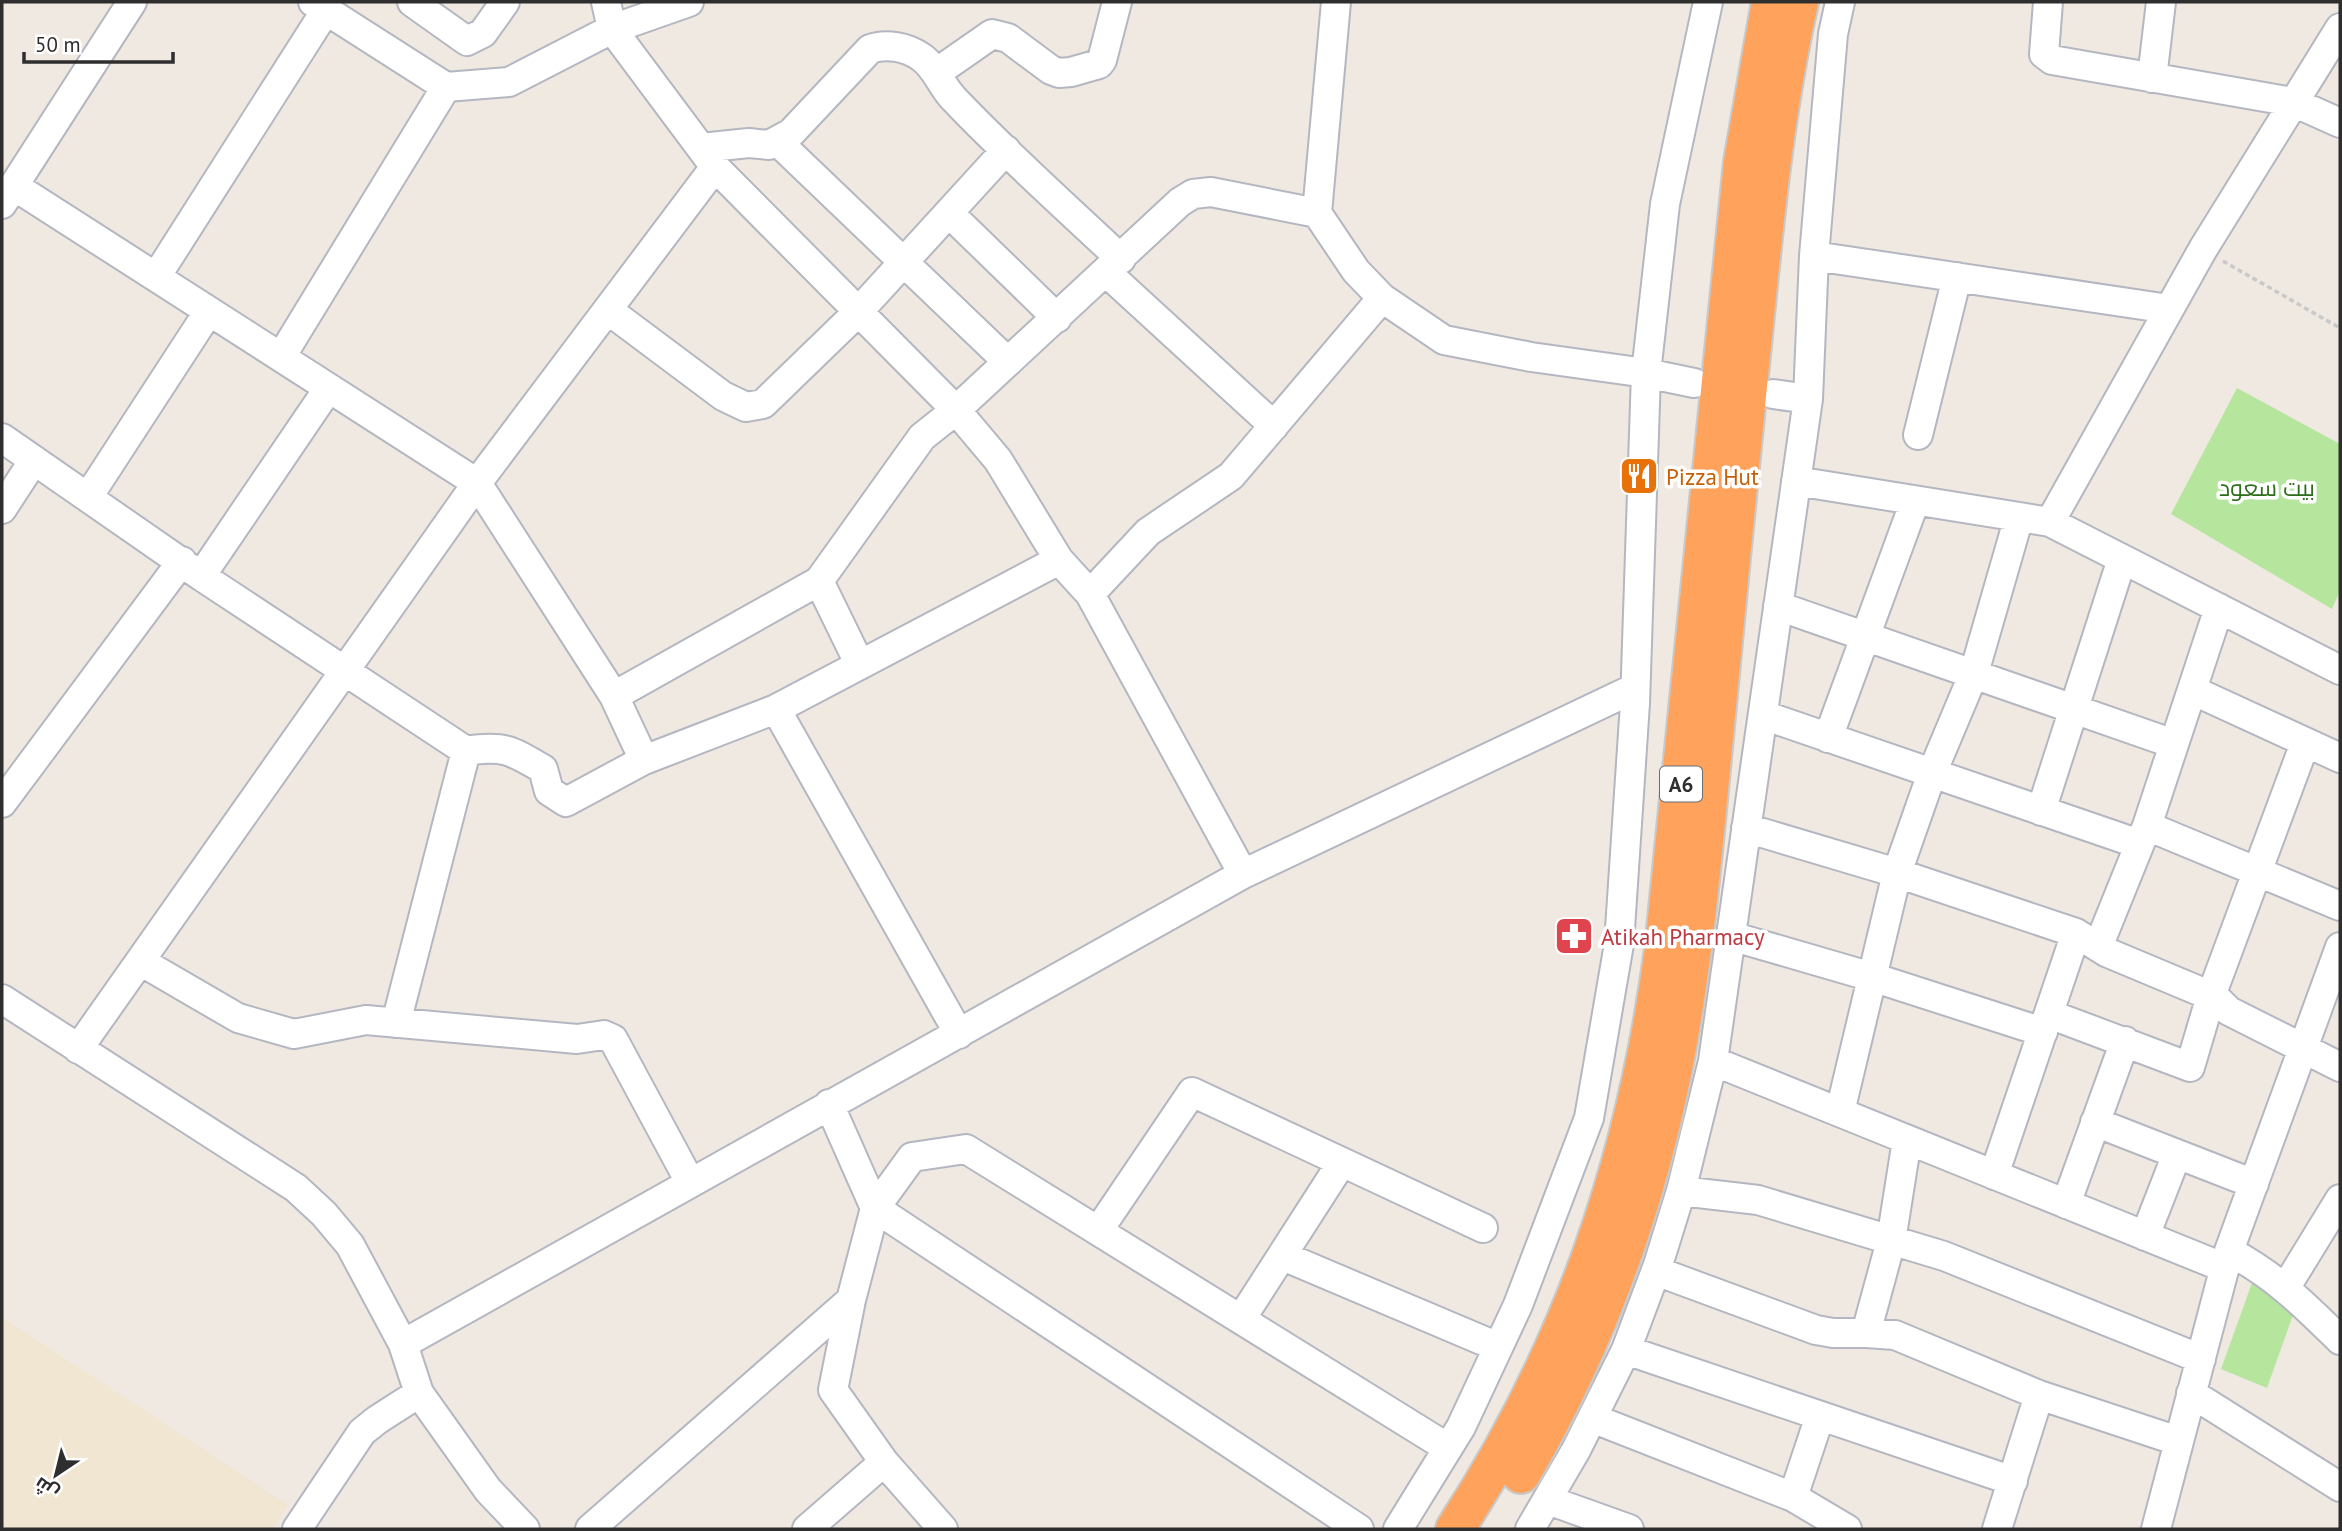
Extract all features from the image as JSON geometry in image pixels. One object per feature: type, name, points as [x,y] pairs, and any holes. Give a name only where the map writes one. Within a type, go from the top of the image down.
[{"type":"highway","name":"A6","points":[[1455,1529],[1518,1425],[1578,1294],[1620,1169],[1642,1087],[1664,950],[1743,162],[1771,2]]},
{"type":"highway","name":"A6","points":[[1487,1529],[1557,1410],[1591,1337],[1640,1196],[1656,1143],[1673,1067],[1697,906],[1765,214],[1784,77],[1799,2]]},
{"type":"street","points":[[132,2],[8,195],[156,277],[477,484],[614,696],[644,760]]},
{"type":"street","points":[[412,2],[467,41],[483,33],[506,2]]},
{"type":"street","points":[[606,2],[612,29],[708,157],[956,410],[998,460],[1059,560],[1090,594],[1243,874]]},
{"type":"street","points":[[156,277],[320,6],[446,87],[509,82],[612,29],[689,2]]},
{"type":"street","points":[[936,73],[992,34],[1008,38],[1059,73],[1094,67],[1102,60],[1117,2]]},
{"type":"street","points":[[1336,2],[1317,213],[1356,271],[1382,298],[1444,341],[1694,383]]},
{"type":"street","points":[[1398,1529],[1461,1427],[1518,1305],[1589,1118],[1619,944],[1635,688],[1646,373],[1665,204],[1708,2]]},
{"type":"street","points":[[1530,1529],[1592,1418],[1626,1350],[1656,1271],[1681,1191],[1713,1061],[1808,399],[1814,256],[1833,34],[1840,2]]},
{"type":"street","points":[[2048,2],[2044,54],[2052,60],[2293,102],[2340,123]]},
{"type":"street","points":[[2152,78],[2161,2]]},
{"type":"street","points":[[2050,522],[2203,249],[2340,28]]},
{"type":"street","points":[[78,1049],[477,484],[608,310],[708,157],[749,143],[769,145],[791,133],[870,49],[884,45],[906,49],[923,58],[954,98],[1114,266],[1274,426]]},
{"type":"street","points":[[281,357],[446,87]]},
{"type":"street","points":[[777,141],[1008,362]]},
{"type":"street","points":[[608,310],[723,396],[746,407],[763,404],[858,312],[1006,150]]},
{"type":"street","points":[[614,696],[820,582],[922,438],[1114,266],[1180,202],[1193,194],[1211,192],[1317,213]]},
{"type":"street","points":[[949,213],[1057,318]]},
{"type":"street","points":[[1814,256],[2169,309]]},
{"type":"street","points":[[1918,435],[1956,277]]},
{"type":"street","points":[[1090,594],[1148,532],[1231,476],[1382,298]]},
{"type":"street","points":[[89,497],[209,311]]},
{"type":"street","points":[[2,803],[192,568],[328,389]]},
{"type":"street","points":[[1773,394],[1808,399]]},
{"type":"street","points":[[2,438],[466,751],[491,747],[512,751],[543,769],[550,791],[566,802],[644,760],[776,709],[1059,560]]},
{"type":"street","points":[[2,509],[34,460]]},
{"type":"street","points":[[1796,481],[2050,522],[2340,670]]},
{"type":"street","points":[[1828,737],[1916,500]]},
{"type":"street","points":[[1840,1112],[1897,873],[1932,773],[1974,673],[2019,517]]},
{"type":"street","points":[[2041,811],[2122,559]]},
{"type":"street","points":[[820,582],[860,665]]},
{"type":"street","points":[[1779,606],[2174,744]]},
{"type":"street","points":[[1994,1175],[2046,1023],[2143,835],[2218,608]]},
{"type":"street","points":[[403,1344],[1243,874],[1635,688]]},
{"type":"street","points":[[2192,690],[2340,758]]},
{"type":"street","points":[[776,709],[958,1034]]},
{"type":"street","points":[[1763,715],[2041,811],[2143,835],[2257,872],[2340,906]]},
{"type":"street","points":[[1731,936],[1872,977],[2125,1041],[2190,1067],[2211,996],[2305,743]]},
{"type":"street","points":[[396,1023],[466,751]]},
{"type":"street","points":[[1746,828],[1897,873],[2087,940],[2211,996],[2229,1011],[2340,1067]]},
{"type":"street","points":[[2156,1529],[2227,1260],[2304,1048],[2334,982],[2340,947]]},
{"type":"street","points":[[140,961],[238,1018],[294,1034],[366,1020],[577,1039],[604,1035],[613,1039],[690,1182]]},
{"type":"street","points":[[2,999],[296,1188],[324,1214],[350,1245],[403,1344],[419,1393],[488,1490],[525,1529]]},
{"type":"street","points":[[2066,1204],[2125,1041]]},
{"type":"street","points":[[1713,1061],[2145,1236],[2259,1268],[2286,1287],[2340,1340]]},
{"type":"street","points":[[1098,1231],[1192,1092],[1483,1228]]},
{"type":"street","points":[[829,1104],[876,1208],[1359,1529]]},
{"type":"street","points":[[2095,1122],[2254,1184]]},
{"type":"street","points":[[1866,1333],[1891,1241],[1907,1140]]},
{"type":"street","points":[[943,1529],[884,1462],[834,1390],[851,1300],[876,1208],[912,1157],[966,1149],[1448,1448]]},
{"type":"street","points":[[2145,1236],[2177,1154]]},
{"type":"street","points":[[1241,1320],[1342,1162]]},
{"type":"street","points":[[1681,1191],[1758,1200],[1944,1256],[2201,1359]]},
{"type":"street","points":[[2286,1287],[2340,1199]]},
{"type":"street","points":[[1283,1256],[1498,1347]]},
{"type":"street","points":[[1656,1271],[1816,1330],[1895,1335],[2039,1395],[2178,1441]]},
{"type":"street","points":[[590,1529],[851,1300]]},
{"type":"street","points":[[1626,1350],[2013,1481]]},
{"type":"street","points":[[297,1529],[362,1432],[419,1393]]},
{"type":"street","points":[[2191,1393],[2336,1477]]},
{"type":"street","points":[[1997,1529],[2039,1395]]},
{"type":"street","points":[[1793,1497],[1819,1416]]},
{"type":"street","points":[[1592,1418],[1793,1497],[1847,1529]]},
{"type":"street","points":[[807,1529],[884,1462]]},
{"type":"street","points":[[1548,1500],[1629,1529]]},
{"type":"path","points":[[2203,249],[2340,328]]},
{"type":"shaded area","points":[[2,1317],[288,1505],[272,1529],[2,1529]]},
{"type":"green space","name":"بيت سعود","points":[[2237,388],[2340,444],[2340,591],[2332,609],[2171,514]]},
{"type":"green space","points":[[2252,1283],[2299,1298],[2267,1388],[2221,1369]]},
{"type":"place","name":"Pizza Hut","points":[[1639,476]]},
{"type":"place","name":"Atikah Pharmacy","points":[[1574,936]]}]
